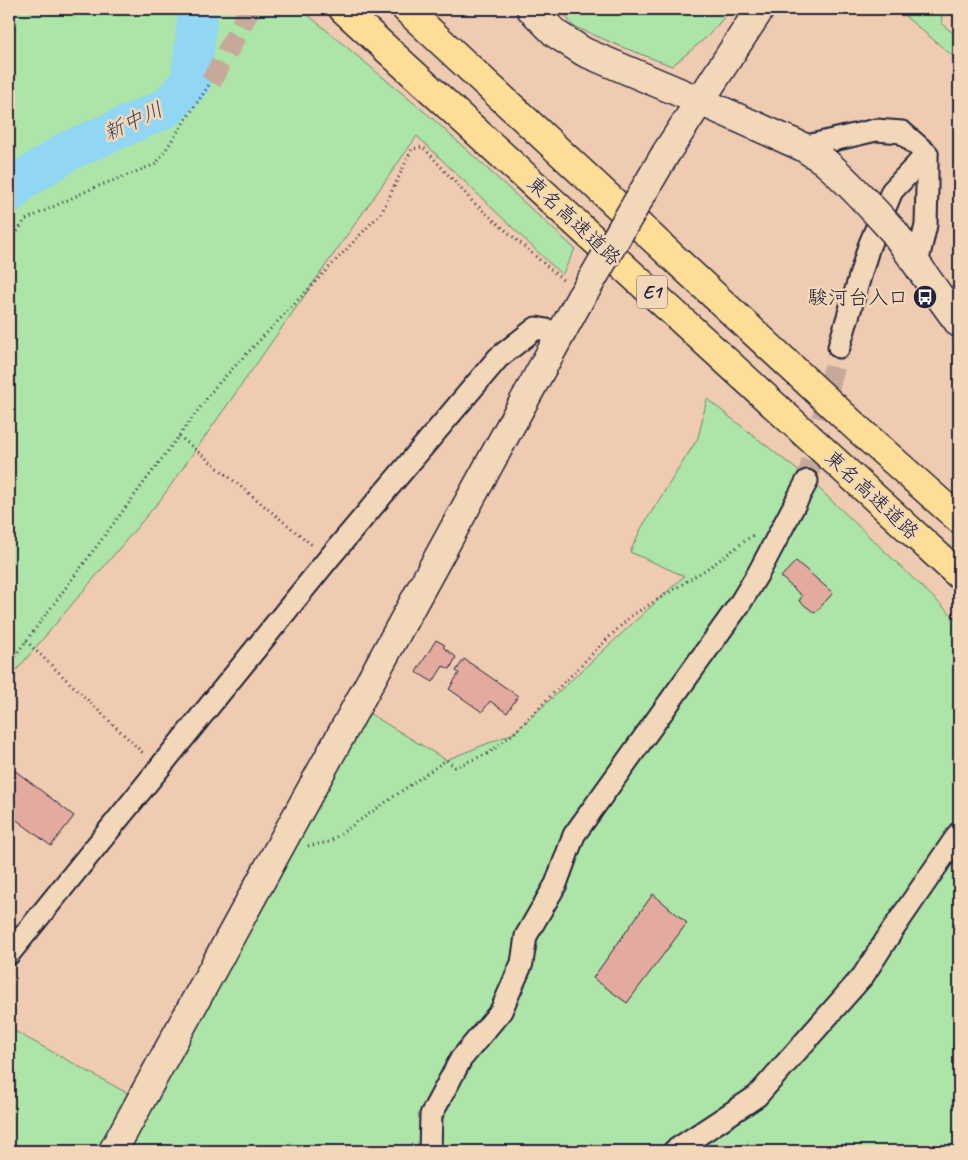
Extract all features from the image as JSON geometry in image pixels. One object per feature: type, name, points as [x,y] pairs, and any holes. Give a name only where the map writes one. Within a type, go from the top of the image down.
[{"type":"highway","name":"東名高速道路","points":[[344,9],[959,576]]},
{"type":"highway","name":"東名高速道路","points":[[406,9],[858,429],[959,520]]},
{"type":"street","points":[[531,9],[556,34],[584,52],[700,101],[813,154],[849,184],[894,232],[959,323]]},
{"type":"street","points":[[113,1151],[584,292],[666,153],[760,9]]},
{"type":"street","points":[[813,154],[876,130],[902,132],[926,154],[926,225],[917,264]]},
{"type":"street","points":[[839,347],[868,246],[892,191],[926,154]]},
{"type":"street","points":[[9,954],[328,558],[498,358],[536,328],[562,333]]},
{"type":"street","points":[[430,1151],[431,1115],[461,1059],[501,1011],[522,963],[526,936],[556,884],[574,835],[739,605],[759,572],[807,481]]},
{"type":"street","points":[[674,1151],[756,1096],[863,976],[959,833]]},
{"type":"path","points":[[9,244],[26,220],[91,189],[156,164],[211,82]]},
{"type":"path","points":[[9,664],[216,386],[382,212],[412,149],[423,147],[473,202],[584,292]]},
{"type":"path","points":[[179,436],[328,558]]},
{"type":"path","points":[[282,845],[310,846],[329,842],[446,760],[455,767],[489,752],[514,733],[631,616],[712,564],[755,533]]},
{"type":"path","points":[[26,641],[160,768]]},
{"type":"green space","points":[[9,9],[301,9],[433,119],[575,249],[562,275],[417,136],[161,499],[9,679]]},
{"type":"green space","points":[[561,9],[731,9],[708,36],[672,66],[573,26]]},
{"type":"green space","points":[[903,9],[941,9],[942,24],[959,38],[959,61],[906,17]]},
{"type":"green space","points":[[707,399],[810,480],[959,622],[959,1151],[9,1151],[9,1028],[127,1093],[222,937],[367,712],[446,760],[514,733],[684,576],[630,552],[642,527],[698,438]]},
{"type":"building","points":[[796,561],[833,593],[815,613],[799,601],[802,596],[781,577]]},
{"type":"building","points":[[436,640],[445,645],[443,647],[456,657],[450,669],[443,666],[433,682],[416,672]]},
{"type":"building","points":[[464,659],[518,696],[507,713],[490,701],[482,712],[449,689],[459,673],[456,671]]},
{"type":"building","points":[[9,766],[74,816],[51,846],[9,814]]},
{"type":"building","points":[[653,894],[687,923],[627,1003],[593,978]]},
{"type":"waterway","name":"新中川","points":[[9,193],[20,182],[68,151],[167,108],[191,81],[198,9]]},
{"type":"tunnel","points":[[211,82],[250,9]]},
{"type":"tunnel","points":[[807,481],[839,347]]},
{"type":"place","name":"駿河台入口","points":[[925,297]]}]
